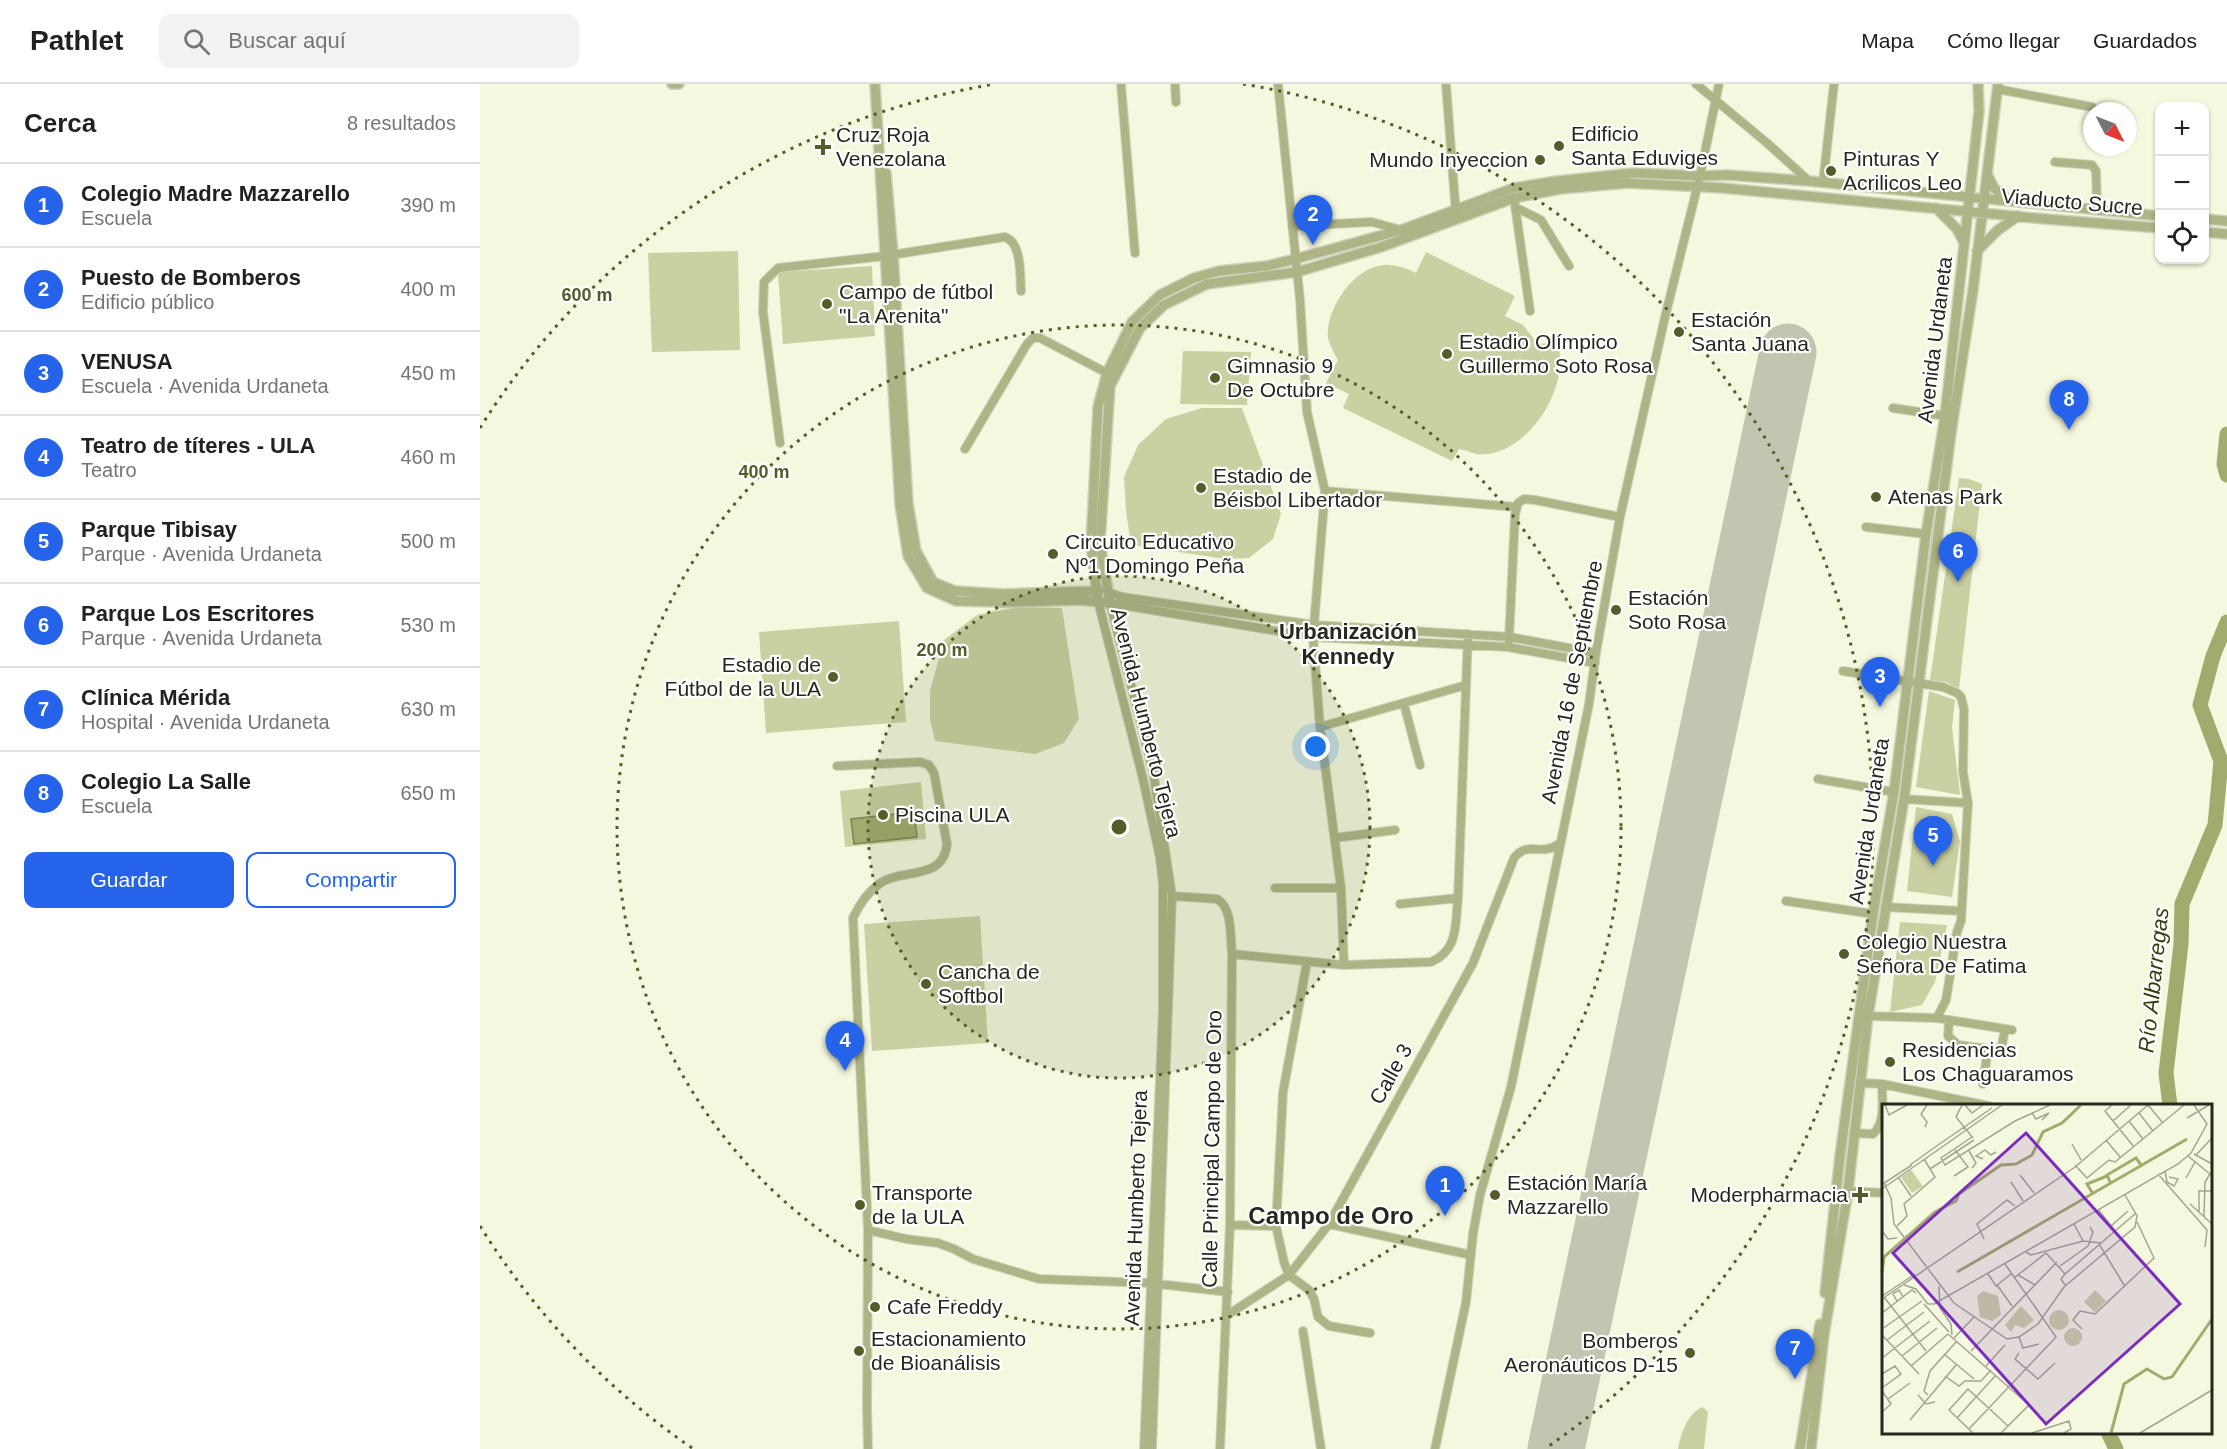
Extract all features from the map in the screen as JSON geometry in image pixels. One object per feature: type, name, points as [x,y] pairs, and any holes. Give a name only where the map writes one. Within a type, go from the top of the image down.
[{"type":"street","points":[[672,84],[679,84]]},
{"type":"street","points":[[875,84],[909,502],[916,550],[933,582],[955,591],[1004,594],[1108,592],[1122,597],[1315,625],[1510,637],[1596,653]]},
{"type":"street","points":[[881,84],[900,504],[908,556],[927,588],[956,601],[1110,603],[1313,637],[1508,647],[1595,663]]},
{"type":"street","points":[[1121,84],[1135,253]]},
{"type":"street","points":[[1175,84],[1176,102]]},
{"type":"street","points":[[1278,84],[1300,300],[1307,412],[1325,491],[1313,637],[1317,664],[1320,727],[1341,888],[1344,965]]},
{"type":"street","points":[[1446,84],[1457,219]]},
{"type":"street","points":[[1696,84],[1809,181]]},
{"type":"street","name":"Avenida 16 de Septiembre","points":[[1435,1449],[1466,1302],[1480,1195],[1511,1087],[1588,704],[1614,564],[1620,517],[1665,317],[1700,176],[1719,84]]},
{"type":"street","points":[[1823,183],[1834,84]]},
{"type":"street","name":"Avenida Urdaneta","points":[[1811,1449],[1824,1335],[1848,1191],[1868,1016],[1904,799],[1926,534],[1945,416],[1978,111],[1978,84]]},
{"type":"street","points":[[1998,87],[2083,105]]},
{"type":"street","name":"Avenida Urdaneta","points":[[1800,1449],[1827,1281],[1840,1156],[1872,914],[1913,684],[1977,251],[1998,87]]},
{"type":"street","points":[[2055,162],[2092,165],[2096,171],[2097,208]]},
{"type":"street","points":[[1957,197],[1968,182],[1972,168]]},
{"type":"street","name":"Avenida Humberto Tejera","points":[[1152,1449],[1163,1010],[1162,871],[1143,778],[1096,591],[1091,544],[1098,407],[1107,373],[1131,322],[1160,295],[1194,278],[1219,271],[1267,266],[1295,260],[1401,230],[1455,208],[1514,188],[1634,173],[1700,176]]},
{"type":"street","points":[[1987,173],[1994,188],[2013,201]]},
{"type":"street","points":[[1700,176],[1726,175],[1809,181],[1969,198]]},
{"type":"street","name":"Avenida Humberto Tejera","points":[[1144,1449],[1155,1284],[1173,896],[1153,771],[1110,603],[1101,543],[1110,386],[1140,328],[1164,305],[1207,284],[1297,272],[1381,247],[1457,219],[1560,189],[1628,183],[1697,188]]},
{"type":"street","points":[[1697,188],[1734,189],[1968,211]]},
{"type":"street","name":"Viaducto Sucre","points":[[1969,198],[2097,208],[2155,216]]},
{"type":"street","points":[[1515,203],[1541,220],[1569,266]]},
{"type":"street","points":[[1515,203],[1530,311]]},
{"type":"street","points":[[1936,208],[1957,229],[1964,243]]},
{"type":"street","name":"Viaducto Sucre","points":[[1968,211],[2155,228]]},
{"type":"street","points":[[1977,251],[1998,230],[2018,216]]},
{"type":"street","points":[[2209,219],[2227,221]]},
{"type":"street","points":[[1292,226],[1372,222],[1401,230]]},
{"type":"street","points":[[2209,232],[2227,234]]},
{"type":"street","points":[[780,442],[763,312],[764,282],[778,268],[1005,237],[1012,240],[1016,246],[1022,291]]},
{"type":"street","points":[[965,449],[1027,344],[1033,338],[1040,338],[1107,373]]},
{"type":"street","points":[[1893,408],[1945,416]]},
{"type":"street","points":[[1325,491],[1516,507]]},
{"type":"street","points":[[1508,647],[1516,507],[1524,499],[1620,517]]},
{"type":"street","points":[[1866,527],[1926,534]]},
{"type":"street","points":[[1232,954],[1344,965],[1431,962],[1442,957],[1449,949],[1453,939],[1458,898],[1468,634]]},
{"type":"street","points":[[1843,671],[1913,684],[1930,684],[1943,687],[1961,697],[1964,709],[1963,772],[1968,803],[1961,921],[1957,932],[1946,1000],[1937,1018]]},
{"type":"street","points":[[1320,727],[1467,685]]},
{"type":"street","points":[[1404,704],[1420,765]]},
{"type":"street","points":[[837,766],[920,762],[929,765],[934,773],[947,844],[946,855],[940,864],[930,870],[891,878],[879,885],[860,903],[853,918],[868,1230],[868,1449]]},
{"type":"street","points":[[1818,779],[1894,792]]},
{"type":"street","points":[[1904,799],[1968,803]]},
{"type":"street","points":[[1335,838],[1395,830]]},
{"type":"street","name":"Calle 3","points":[[1226,1316],[1289,1275],[1329,1224],[1473,963],[1514,858],[1522,850],[1547,851],[1559,844]]},
{"type":"street","points":[[1275,888],[1341,888]]},
{"type":"street","name":"Calle Principal Campo de Oro","points":[[1173,896],[1217,899],[1223,902],[1227,910],[1232,954],[1230,1225],[1220,1449]]},
{"type":"street","points":[[1400,904],[1458,898]]},
{"type":"street","points":[[1786,901],[1872,914]]},
{"type":"street","points":[[1885,907],[1961,911]]},
{"type":"street","points":[[1307,962],[1283,1092],[1276,1226],[1289,1275],[1309,1290],[1314,1299],[1318,1317],[1329,1326],[1370,1333]]},
{"type":"street","points":[[1868,1016],[1937,1018],[2008,1029],[2002,1045],[1996,1050],[1958,1045],[1947,1036],[1949,1021]]},
{"type":"street","points":[[1983,1084],[1988,1049]]},
{"type":"street","points":[[1860,1083],[1882,1084],[1979,1104]]},
{"type":"street","points":[[1854,1133],[1873,1134],[1878,1130],[1881,1117],[1882,1084]]},
{"type":"street","points":[[1848,1191],[1882,1193]]},
{"type":"street","points":[[1329,1224],[1471,1256]]},
{"type":"street","points":[[1230,1225],[1276,1226]]},
{"type":"street","points":[[868,1230],[906,1239],[938,1243],[954,1248],[973,1259],[1039,1279],[1155,1284],[1228,1293]]},
{"type":"street","points":[[1303,1331],[1320,1449]]},
{"type":"shaded area","points":[[738,251],[740,350],[652,352],[648,253]]},
{"type":"shaded area","name":"Estadio Olímpico Guillermo Soto Rosa","points":[[1426,252],[1515,296],[1505,316],[1523,325],[1538,344],[1559,342],[1559,374],[1548,406],[1530,431],[1505,449],[1477,454],[1459,449],[1452,461],[1343,408],[1349,394],[1326,383],[1338,360],[1328,338],[1328,327],[1336,303],[1344,291],[1362,273],[1384,265],[1404,268],[1416,273]]},
{"type":"shaded area","name":"Campo de fútbol \"La Arenita\"","points":[[872,266],[875,336],[783,344],[778,272]]},
{"type":"shaded area","name":"Gimnasio 9 De Octubre","points":[[1183,351],[1251,352],[1247,405],[1180,404]]},
{"type":"shaded area","points":[[1202,408],[1242,408],[1281,514],[1273,539],[1249,558],[1226,559],[1131,545],[1124,477],[1138,445],[1166,419]]},
{"type":"shaded area","points":[[1959,478],[1982,484],[1959,689],[1946,682],[1930,680]]},
{"type":"shaded area","points":[[1018,607],[1062,608],[1079,719],[1064,743],[1035,754],[935,741],[930,719],[930,691],[944,640],[977,615]]},
{"type":"shaded area","name":"Estadio de Fútbol de la ULA","points":[[899,621],[906,722],[766,733],[759,632]]},
{"type":"shaded area","points":[[1929,691],[1955,700],[1952,727],[1960,795],[1916,787]]},
{"type":"shaded area","name":"Piscina ULA","points":[[921,782],[926,839],[845,847],[840,791]]},
{"type":"shaded area","points":[[1916,807],[1952,814],[1960,841],[1952,897],[1907,891]]},
{"type":"shaded area","points":[[914,812],[917,837],[854,844],[851,819]]},
{"type":"shaded area","name":"Cancha de Softbol","points":[[980,916],[988,1043],[872,1051],[864,924]]},
{"type":"shaded area","points":[[1900,922],[1947,925],[1935,982],[1922,1005],[1890,1012]]},
{"type":"shaded area","points":[[1703,1407],[1708,1412],[1704,1449],[1678,1449],[1689,1419]]},
{"type":"waterway","name":"Río Albarregas","points":[[2227,434],[2224,464],[2227,475]]},
{"type":"waterway","name":"Río Albarregas","points":[[2170,1104],[2166,1073],[2181,944],[2182,904],[2215,825],[2221,761],[2200,705],[2213,656],[2227,622]]},
{"type":"waterway","name":"Río Albarregas","points":[[2109,1434],[2116,1449]]},
{"type":"runway","points":[[1556,1449],[1788,352]]},
{"type":"place","name":"Edificio Santa Eduviges","points":[[1559,146]]},
{"type":"place","name":"Cruz Roja Venezolana","points":[[823,147]]},
{"type":"place","name":"Mundo Inyeccion","points":[[1540,160]]},
{"type":"place","name":"Pinturas Y Acrilicos Leo","points":[[1831,171]]},
{"type":"place","name":"Puesto de Bomberos","points":[[1313,245]]},
{"type":"place","name":"Campo de fútbol \"La Arenita\"","points":[[827,304]]},
{"type":"place","name":"Estación Santa Juana","points":[[1679,332]]},
{"type":"place","name":"Estadio Olímpico Guillermo Soto Rosa","points":[[1447,354]]},
{"type":"place","name":"Gimnasio 9 De Octubre","points":[[1215,378]]},
{"type":"place","name":"Colegio La Salle","points":[[2069,430]]},
{"type":"place","name":"Estadio de Béisbol Libertador","points":[[1201,488]]},
{"type":"place","name":"Atenas Park","points":[[1876,497]]},
{"type":"place","name":"Circuito Educativo Nº1 Domingo Peña","points":[[1053,554]]},
{"type":"place","name":"Parque Los Escritores","points":[[1958,582]]},
{"type":"place","name":"Estación Soto Rosa","points":[[1616,610]]},
{"type":"place","name":"Estadio de Fútbol de la ULA","points":[[833,677]]},
{"type":"place","name":"VENUSA","points":[[1880,707]]},
{"type":"place","name":"Piscina ULA","points":[[883,815]]},
{"type":"place","name":"Parque Tibisay","points":[[1933,866]]},
{"type":"place","name":"Colegio Nuestra Señora De Fatima","points":[[1844,954]]},
{"type":"place","name":"Cancha de Softbol","points":[[926,984]]},
{"type":"place","name":"Residencias Los Chaguaramos","points":[[1890,1062]]},
{"type":"place","name":"Teatro de títeres - ULA","points":[[845,1071]]},
{"type":"place","name":"Estación María Mazzarello","points":[[1495,1195]]},
{"type":"place","name":"Moderpharmacia","points":[[1860,1195]]},
{"type":"place","name":"Transporte de la ULA","points":[[860,1205]]},
{"type":"place","name":"Colegio Madre Mazzarello","points":[[1445,1216]]},
{"type":"place","name":"Cafe Freddy","points":[[875,1307]]},
{"type":"place","name":"Estacionamiento de Bioanálisis","points":[[859,1351]]},
{"type":"place","name":"Bomberos Aeronáuticos D-15","points":[[1690,1353]]},
{"type":"place","name":"Clínica Mérida","points":[[1795,1379]]},
{"type":"district","name":"Urbanización Kennedy","points":[[1348,644]]},
{"type":"district","name":"Campo de Oro","points":[[1331,1216]]}]
